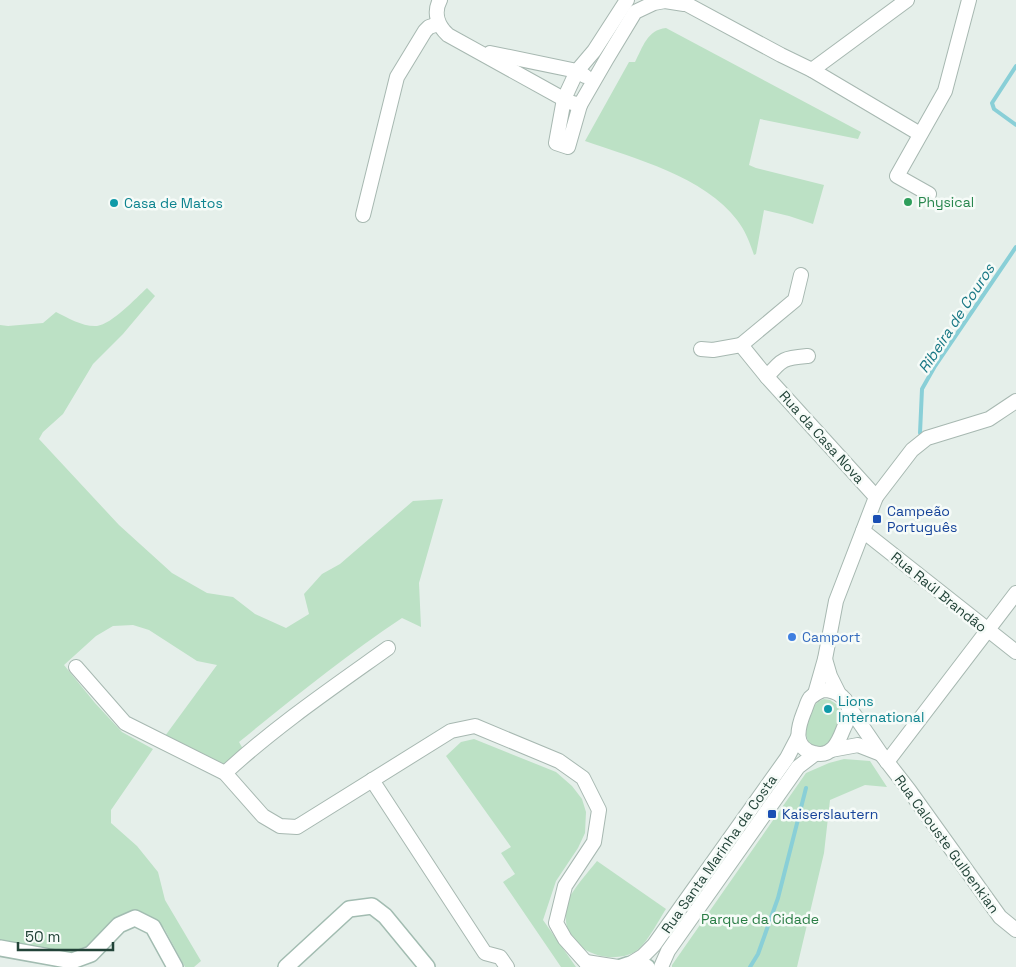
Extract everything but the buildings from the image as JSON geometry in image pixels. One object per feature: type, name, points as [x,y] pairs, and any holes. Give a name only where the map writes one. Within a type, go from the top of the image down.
[{"type":"street","points":[[440,0],[436,14],[438,24],[448,35],[564,99],[580,105]]},
{"type":"street","points":[[627,0],[594,51],[577,72],[564,99],[556,143],[568,147],[580,105],[635,12],[654,3],[665,1],[681,2],[812,70],[920,134]]},
{"type":"street","points":[[812,70],[907,0]]},
{"type":"street","points":[[929,194],[897,176],[945,91],[969,0]]},
{"type":"street","points":[[363,215],[397,77],[425,31],[429,27],[438,24]]},
{"type":"street","points":[[477,50],[577,72],[594,81]]},
{"type":"street","points":[[701,348],[713,350],[741,345],[795,300],[801,275]]},
{"type":"street","name":"Rua da Casa Nova","points":[[741,345],[767,377],[876,497]]},
{"type":"street","points":[[767,377],[786,358],[808,356]]},
{"type":"street","points":[[815,694],[826,659],[836,601],[876,497],[912,450],[928,438],[989,419],[1016,401]]},
{"type":"street","name":"Rua Raúl Brandão","points":[[863,531],[1016,652]]},
{"type":"street","points":[[884,758],[988,631],[1016,592]]},
{"type":"street","points":[[226,773],[248,752],[291,718],[388,648]]},
{"type":"street","points":[[826,659],[830,676],[839,694],[845,700],[849,716],[837,744],[823,754],[815,754],[807,750],[801,744],[798,737],[798,728],[809,700],[823,690],[831,690],[839,694]]},
{"type":"street","points":[[76,667],[125,723],[226,773],[263,816],[280,826],[296,827],[451,731],[475,726],[559,762],[583,778],[599,810],[594,842],[565,886],[556,923],[566,939],[588,965],[623,966],[638,964],[647,967]]},
{"type":"street","name":"Rua Calouste Gulbenkian","points":[[848,707],[1000,917],[1016,930]]},
{"type":"street","name":"Rua Santa Marinha da Costa","points":[[623,966],[643,956],[654,945],[787,758],[798,737]]},
{"type":"street","name":"Rua Calouste Gulbenkian","points":[[831,750],[858,745],[884,758]]},
{"type":"street","name":"Rua Santa Marinha da Costa","points":[[661,967],[668,951],[792,775],[798,767],[815,754]]},
{"type":"street","points":[[372,780],[485,953],[500,957],[507,967]]},
{"type":"street","points":[[286,967],[349,909],[372,906],[385,916],[427,967]]},
{"type":"street","points":[[0,948],[71,964],[92,954],[119,925],[135,918],[153,928],[174,967]]},
{"type":"green space","points":[[666,28],[861,132],[858,139],[760,119],[749,165],[824,185],[813,224],[764,210],[756,254],[754,255],[747,237],[737,220],[707,192],[646,162],[585,141],[629,62],[635,62],[646,40],[654,32]]},
{"type":"green space","points":[[147,288],[155,296],[123,334],[93,364],[63,414],[43,432],[39,439],[119,525],[172,573],[207,593],[233,597],[255,614],[286,628],[309,614],[304,594],[322,574],[340,564],[413,501],[443,499],[419,583],[421,627],[402,618],[381,632],[319,678],[239,742],[243,749],[223,766],[165,736],[217,665],[197,661],[149,630],[133,625],[113,626],[96,636],[64,665],[122,732],[153,749],[111,810],[111,823],[137,846],[158,872],[165,900],[201,961],[194,967],[185,967],[164,928],[148,915],[131,911],[110,923],[91,946],[79,951],[44,951],[0,942],[0,325],[43,323],[56,312],[81,324],[97,326],[117,316]]},
{"type":"green space","points":[[824,699],[830,700],[839,706],[842,718],[831,742],[822,748],[812,746],[808,741],[806,727],[809,713],[818,702]]},
{"type":"green space","points":[[474,739],[556,772],[572,786],[582,799],[586,812],[585,833],[578,848],[556,881],[543,920],[576,967],[561,967],[503,882],[515,874],[501,853],[511,847],[446,756],[461,742]]},
{"type":"green space","name":"Parque da Cidade","points":[[844,759],[870,761],[887,787],[865,785],[830,800],[824,853],[797,967],[672,967],[806,773]]},
{"type":"green space","points":[[597,861],[666,909],[644,944],[635,952],[624,956],[611,957],[588,951],[578,945],[571,936],[567,925],[567,902]]},
{"type":"waterway","name":"Ribeira de Couros","points":[[1016,66],[992,103],[994,109],[1016,125]]},
{"type":"waterway","name":"Ribeira de Couros","points":[[920,433],[922,389],[935,366],[1016,247]]},
{"type":"waterway","name":"Ribeira de Couros","points":[[750,967],[758,954],[778,898],[806,788]]},
{"type":"place","name":"Physical","points":[[908,202]]},
{"type":"place","name":"Casa de Matos","points":[[114,203]]},
{"type":"place","name":"Campeão Português","points":[[877,519]]},
{"type":"place","name":"Camport","points":[[792,637]]},
{"type":"place","name":"Lions International","points":[[828,709]]},
{"type":"place","name":"Kaiserslautern","points":[[772,814]]}]
